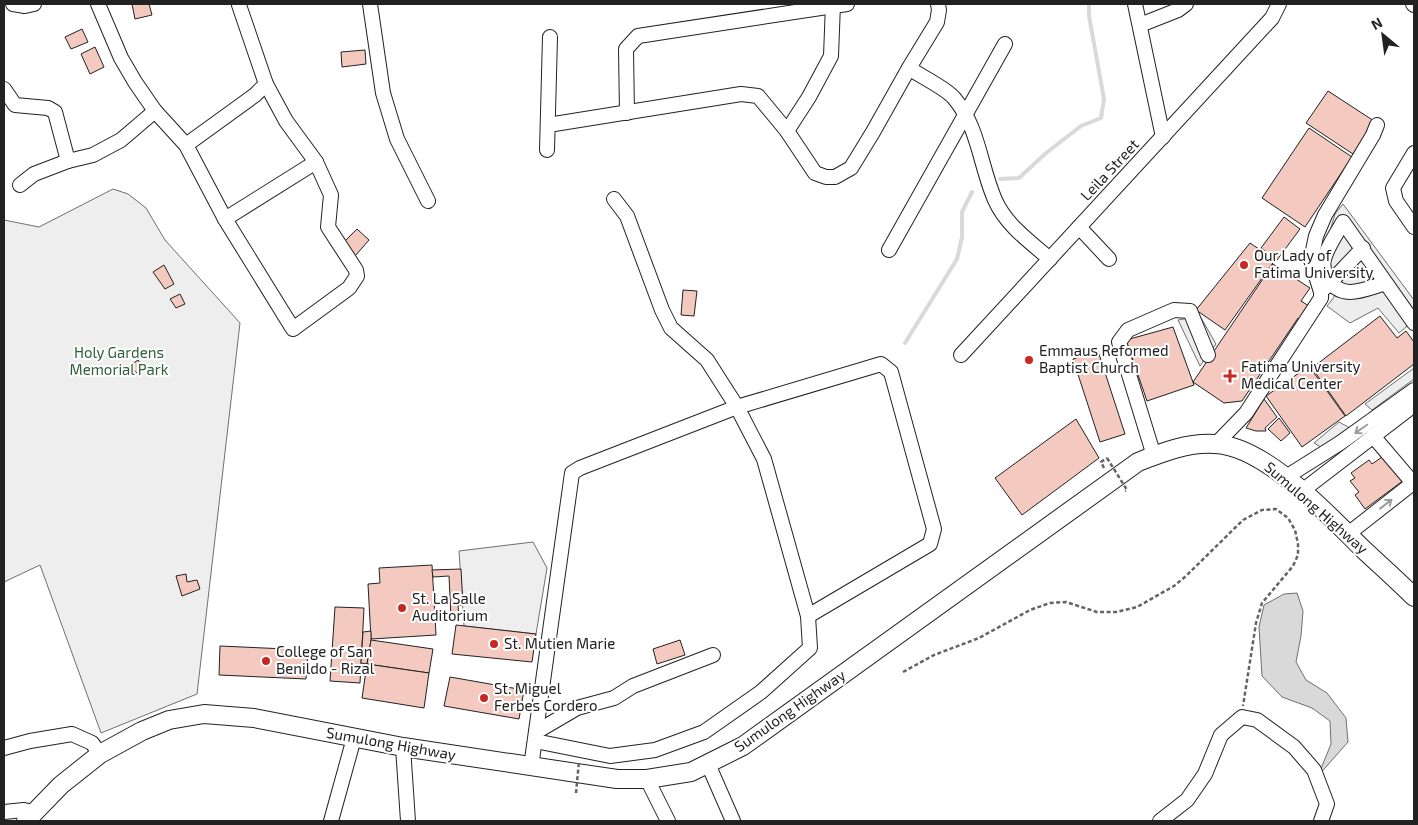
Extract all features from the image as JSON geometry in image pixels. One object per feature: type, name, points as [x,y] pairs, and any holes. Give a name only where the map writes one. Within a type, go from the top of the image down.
[{"type":"main road","name":"Sumulong Highway","points":[[30,816],[75,773],[100,754],[142,731],[169,720],[204,714],[254,718],[403,748],[616,779],[647,779],[691,772],[744,746],[1138,462],[1178,448],[1197,444],[1232,446],[1250,453],[1271,465],[1302,491],[1414,597]]},
{"type":"street","points":[[13,4],[25,6],[34,4]]},
{"type":"street","points":[[98,4],[121,58],[134,82],[186,145],[225,219],[293,329],[315,311],[349,288],[357,276],[356,270],[328,227],[331,195],[316,162],[286,120],[266,84],[239,5]]},
{"type":"street","points":[[370,4],[383,94],[397,139],[428,201]]},
{"type":"street","points":[[548,125],[741,94],[758,96],[787,131],[815,173],[826,177],[835,177],[851,168],[873,132],[908,68],[937,22],[940,10],[938,4]]},
{"type":"street","points":[[1135,4],[1162,137]]},
{"type":"street","points":[[1140,25],[1178,10],[1186,4]]},
{"type":"street","name":"Leila Street","points":[[961,355],[1272,18],[1279,4]]},
{"type":"street","points":[[627,112],[626,49],[638,36],[838,5],[831,56],[809,97],[787,131]]},
{"type":"street","points":[[547,150],[550,37]]},
{"type":"street","points":[[889,250],[1005,44]]},
{"type":"street","points":[[908,68],[953,96],[965,114],[978,141],[983,168],[996,202],[1013,227],[1050,259]]},
{"type":"street","points":[[186,145],[255,95],[266,84]]},
{"type":"street","points":[[4,90],[14,105],[48,108],[55,112],[68,161]]},
{"type":"street","points":[[20,185],[34,174],[68,161],[93,155],[121,140],[156,111]]},
{"type":"street","points":[[1326,288],[1311,260],[1316,236],[1325,215],[1373,135],[1377,125]]},
{"type":"street","points":[[1414,153],[1393,188],[1396,201],[1414,227]]},
{"type":"street","points":[[225,219],[316,162]]},
{"type":"street","points":[[535,737],[610,756],[655,750],[704,732],[761,692],[810,648],[808,616],[764,459],[737,407],[707,360],[672,328],[662,310],[627,216],[614,199]]},
{"type":"street","points":[[1326,288],[1324,257],[1344,222],[1414,323]]},
{"type":"street","points":[[1079,228],[1109,259]]},
{"type":"street","points":[[1216,444],[1246,413],[1326,288],[1363,248]]},
{"type":"street","points":[[1326,288],[1353,292],[1386,283]]},
{"type":"street","points":[[1154,456],[1119,342],[1128,330],[1174,310],[1190,311],[1208,355]]},
{"type":"street","points":[[531,767],[572,473],[580,468],[737,407],[881,364],[892,372],[934,529],[930,544],[808,616]]},
{"type":"street","points":[[1286,477],[1340,443],[1380,427],[1414,390]]},
{"type":"street","points":[[1302,491],[1380,427],[1414,405]]},
{"type":"street","points":[[1380,427],[1414,473]]},
{"type":"street","points":[[1348,534],[1413,483],[1380,427]]},
{"type":"street","points":[[535,737],[577,708],[614,698],[633,686],[713,655]]},
{"type":"street","points":[[1160,821],[1187,800],[1206,774],[1221,735],[1242,717],[1257,720],[1294,747],[1314,770],[1327,804],[1321,821]]},
{"type":"street","points":[[4,748],[30,741],[72,734],[92,743],[100,754]]},
{"type":"street","points":[[331,821],[354,738]]},
{"type":"street","points":[[403,748],[408,821]]},
{"type":"street","points":[[708,764],[733,821]]},
{"type":"street","points":[[647,779],[668,821]]},
{"type":"street","points":[[4,812],[24,810],[30,816]]},
{"type":"path","points":[[1107,458],[1127,490],[1125,491]]},
{"type":"path","points":[[903,672],[934,655],[979,638],[1030,610],[1050,602],[1066,602],[1097,612],[1116,612],[1137,607],[1174,586],[1243,520],[1262,510],[1276,509],[1288,518],[1295,530],[1298,555],[1293,566],[1262,603],[1256,623],[1242,717]]},
{"type":"path","points":[[576,793],[579,761]]},
{"type":"green space","name":"Holy Gardens Memorial Park","points":[[113,189],[128,194],[146,208],[165,240],[240,323],[197,694],[101,733],[40,565],[4,582],[4,220],[39,227]]},
{"type":"green space","points":[[533,542],[547,568],[536,634],[464,626],[459,551]]},
{"type":"shaded area","points":[[1343,204],[1414,300],[1414,320],[1399,333],[1378,308],[1350,323],[1327,306],[1334,297],[1335,289],[1321,261],[1335,214]]},
{"type":"shaded area","points":[[1200,316],[1216,344],[1200,366],[1178,320]]},
{"type":"shaded area","points":[[1414,368],[1414,379],[1372,410],[1365,404]]},
{"type":"shaded area","points":[[1339,422],[1350,428],[1324,449],[1314,443]]},
{"type":"shaded area","points":[[1297,593],[1303,611],[1296,662],[1306,680],[1327,693],[1346,718],[1348,742],[1318,776],[1331,744],[1330,721],[1312,708],[1282,697],[1262,676],[1259,627],[1264,605],[1284,594]]},
{"type":"building","points":[[132,4],[149,4],[152,15],[135,19]]},
{"type":"building","points":[[82,29],[88,42],[71,49],[65,37]]},
{"type":"building","points":[[95,47],[104,67],[90,74],[81,54]]},
{"type":"building","points":[[365,50],[366,64],[342,67],[341,52]]},
{"type":"building","points":[[1328,91],[1374,121],[1353,154],[1306,123]]},
{"type":"building","points":[[1309,128],[1352,157],[1305,227],[1262,198]]},
{"type":"building","points":[[1284,217],[1300,229],[1277,260],[1261,248]]},
{"type":"building","points":[[357,229],[369,240],[355,256],[342,244]]},
{"type":"building","points":[[1250,243],[1275,260],[1225,330],[1196,310]]},
{"type":"building","points":[[1273,264],[1310,288],[1301,301],[1314,309],[1304,323],[1298,318],[1242,401],[1224,403],[1193,382]]},
{"type":"building","points":[[164,265],[174,284],[165,289],[153,272]]},
{"type":"building","points":[[683,290],[697,291],[694,316],[681,315]]},
{"type":"building","points":[[180,294],[185,304],[176,308],[170,299]]},
{"type":"building","points":[[1380,316],[1397,338],[1406,331],[1414,342],[1414,364],[1346,416],[1312,368]]},
{"type":"building","points":[[1173,327],[1194,385],[1147,401],[1126,340]]},
{"type":"building","points":[[1098,351],[1125,434],[1100,442],[1073,359]]},
{"type":"building","points":[[138,360],[143,368],[136,373],[131,365]]},
{"type":"building","points":[[1309,366],[1345,416],[1302,447],[1266,396]]},
{"type":"building","points":[[1264,399],[1277,417],[1265,428],[1266,431],[1246,428]]},
{"type":"building","points":[[1279,418],[1290,433],[1281,441],[1268,429]]},
{"type":"building","points":[[1076,419],[1099,458],[1022,515],[995,478]]},
{"type":"building","points":[[1385,455],[1404,480],[1365,509],[1355,495],[1359,492],[1350,481],[1355,478],[1351,473],[1369,460],[1372,464]]},
{"type":"building","name":"St. La Salle Auditorium","points":[[432,565],[436,635],[371,639],[368,584],[380,583],[379,568]]},
{"type":"building","points":[[461,569],[463,605],[458,605],[459,618],[451,618],[449,576],[433,577],[432,570]]},
{"type":"building","points":[[186,574],[187,582],[197,580],[200,589],[182,596],[176,576]]},
{"type":"building","points":[[335,607],[364,608],[360,683],[330,681]]},
{"type":"building","name":"St. Mutien Marie","points":[[456,625],[536,634],[532,662],[452,654]]},
{"type":"building","points":[[371,631],[367,664],[361,663],[363,632]]},
{"type":"building","points":[[371,640],[433,649],[429,673],[367,664]]},
{"type":"building","points":[[680,640],[685,655],[657,664],[653,649]]},
{"type":"building","points":[[220,646],[308,650],[306,679],[219,675]]},
{"type":"building","points":[[367,664],[429,673],[424,708],[362,698]]},
{"type":"building","name":"St. Miguel Ferbes Cordero","points":[[450,677],[524,690],[519,719],[444,706]]},
{"type":"waterway","points":[[1000,179],[1019,178],[1046,153],[1081,126],[1101,118],[1104,99],[1089,16],[1089,4]]},
{"type":"waterway","points":[[905,343],[957,259],[962,237],[962,212],[972,192]]},
{"type":"place","name":"Our Lady of Fatima University","points":[[1244,265]]},
{"type":"place","name":"Emmaus Reformed Baptist Church","points":[[1029,360]]},
{"type":"place","name":"Fatima University Medical Center","points":[[1230,376]]},
{"type":"place","name":"St. La Salle Auditorium","points":[[402,608]]},
{"type":"place","name":"St. Mutien Marie","points":[[494,644]]},
{"type":"place","name":"College of San Benildo - Rizal","points":[[266,661]]},
{"type":"place","name":"St. Miguel Ferbes Cordero","points":[[484,698]]}]
